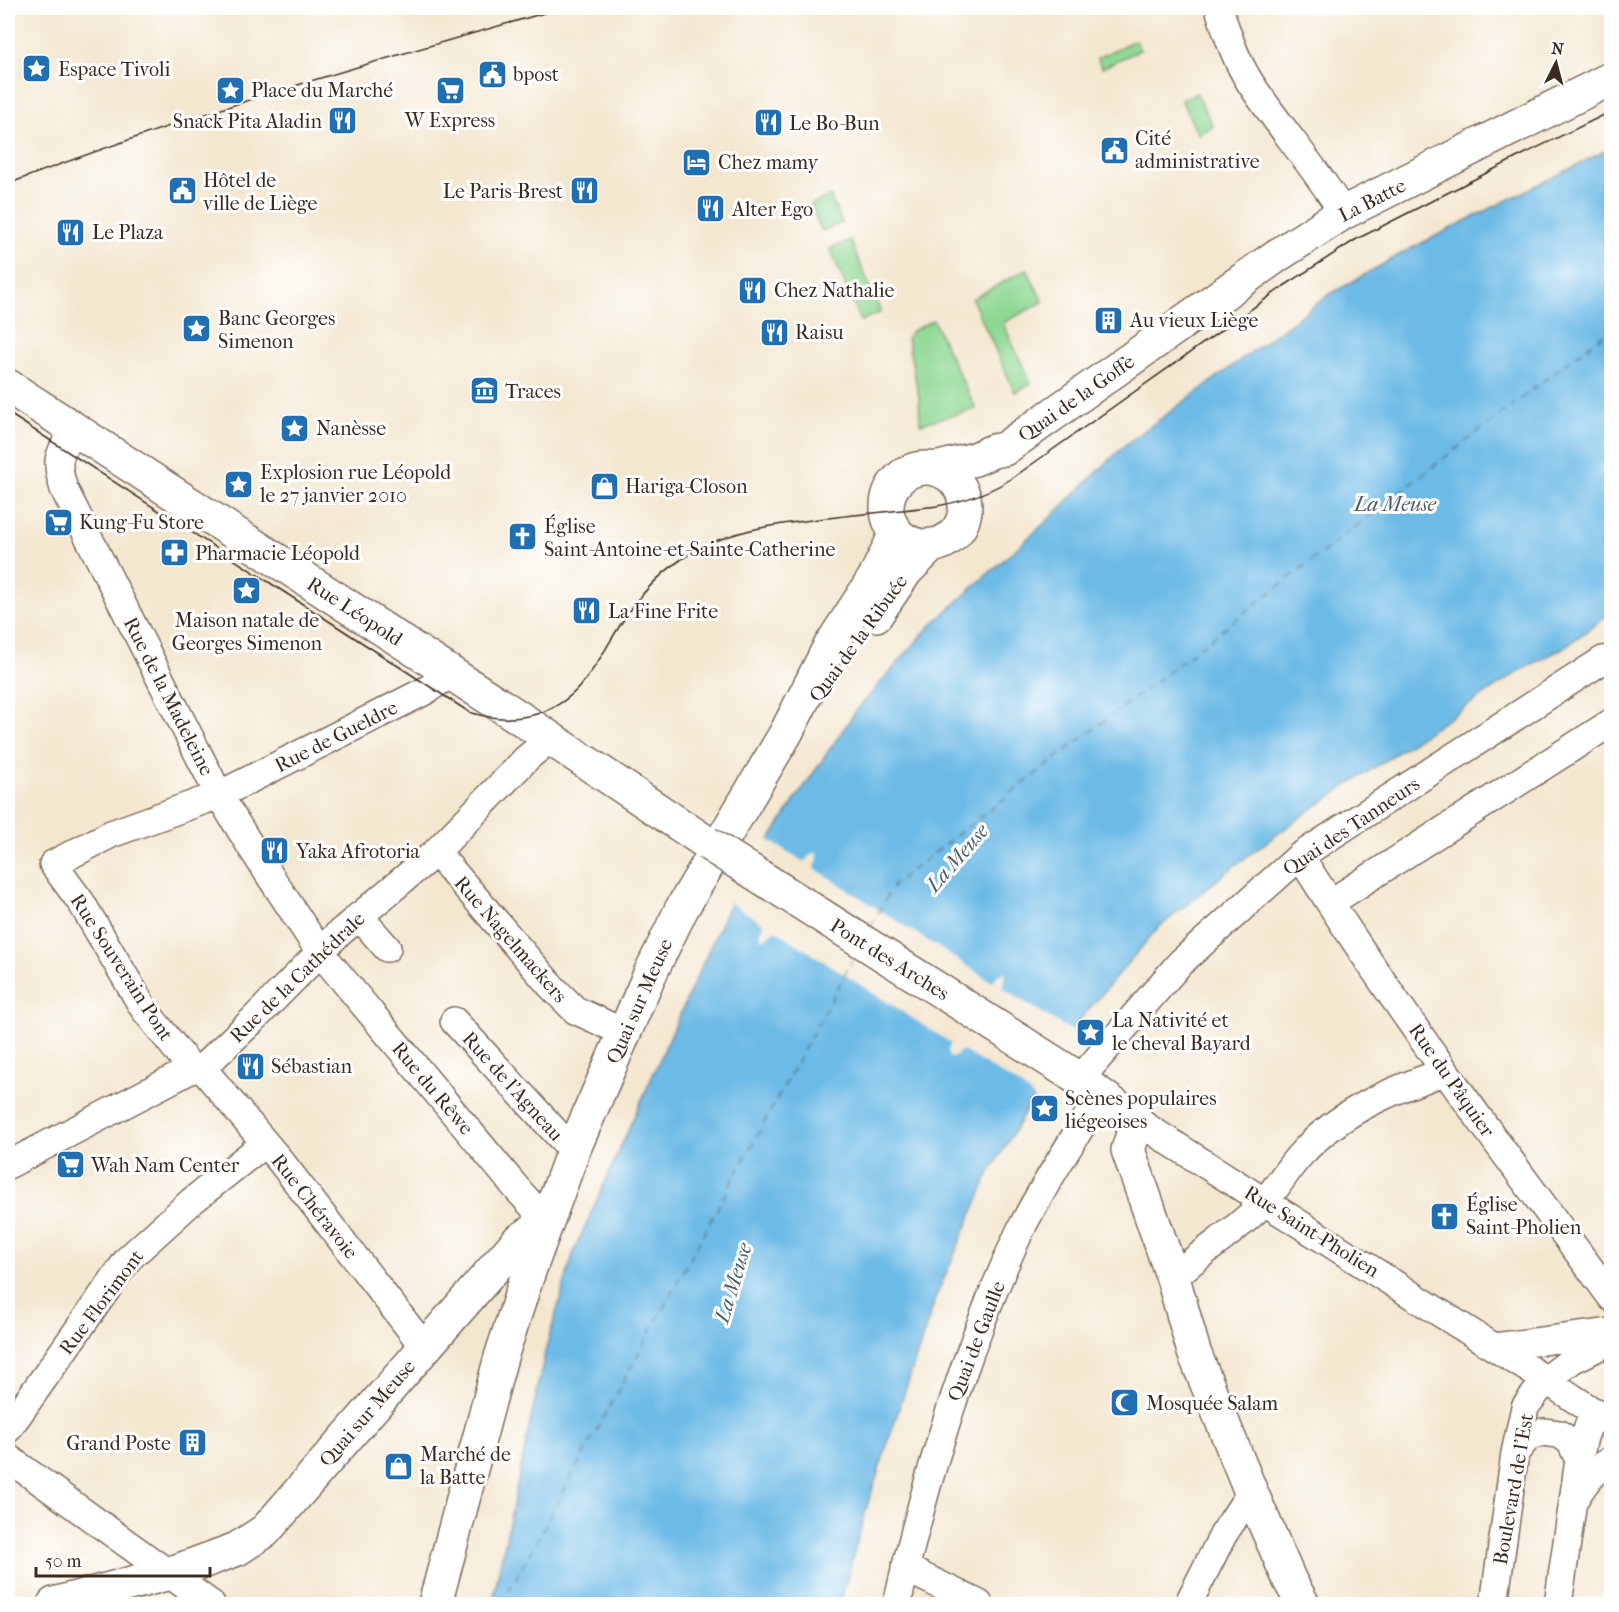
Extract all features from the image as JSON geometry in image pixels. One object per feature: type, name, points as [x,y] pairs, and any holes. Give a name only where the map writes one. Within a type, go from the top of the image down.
[{"type":"main road","name":"La Batte","points":[[1148,346],[1275,257],[1343,213],[1611,78]]},
{"type":"main road","name":"Quai de la Goffe","points":[[932,545],[942,542],[958,528],[965,508],[1004,449],[1148,346]]},
{"type":"main road","name":"Rue Léopold","points":[[8,386],[551,738],[703,842]]},
{"type":"main road","name":"Quai de la Goffe","points":[[894,531],[889,521],[887,500],[896,481],[914,469],[935,469],[975,459],[993,450],[1004,449]]},
{"type":"main road","points":[[935,469],[953,479],[960,488],[965,508]]},
{"type":"main road","points":[[894,531],[911,543],[932,545]]},
{"type":"main road","name":"Quai de la Ribuée","points":[[786,733],[829,648],[875,577],[891,544],[894,531]]},
{"type":"main road","name":"Quai de la Ribuée","points":[[703,842],[786,733],[847,659],[906,571],[932,545]]},
{"type":"main road","name":"Quai sur Meuse","points":[[435,1605],[501,1357],[547,1222],[573,1152],[671,930],[703,842]]},
{"type":"main road","name":"Pont des Arches","points":[[703,842],[1084,1083]]},
{"type":"main road","name":"Rue Saint-Pholien","points":[[1084,1083],[1137,1121]]},
{"type":"main road","points":[[1137,1121],[1128,1150],[1173,1278],[1194,1352],[1251,1492],[1303,1605]]},
{"type":"main road","name":"Quai sur Meuse","points":[[54,1605],[167,1574],[237,1549],[265,1531],[517,1242],[547,1222]]},
{"type":"street","points":[[1219,8],[1230,42],[1250,82],[1329,190],[1343,213]]},
{"type":"street","name":"Rue de la Madeleine","points":[[74,429],[58,457],[59,473],[64,489],[219,795],[320,952]]},
{"type":"street","name":"Quai des Tanneurs","points":[[1084,1083],[1180,963],[1300,856],[1607,660]]},
{"type":"street","name":"Rue de Gueldre","points":[[53,864],[111,834],[219,795],[425,692],[452,674]]},
{"type":"street","points":[[1330,903],[1611,722]]},
{"type":"street","name":"Rue de la Cathédrale","points":[[8,1165],[197,1068],[359,916],[436,852],[527,758],[551,738]]},
{"type":"street","name":"Rue Nagelmackers","points":[[436,852],[570,1006],[582,1014],[625,1033]]},
{"type":"street","name":"Rue du Pâquier","points":[[1300,856],[1444,1072],[1611,1298]]},
{"type":"street","name":"Rue Souverain Pont","points":[[53,864],[81,902],[144,1010],[197,1068]]},
{"type":"street","points":[[359,916],[387,948]]},
{"type":"street","name":"Rue du Rêwe","points":[[320,952],[547,1222]]},
{"type":"street","name":"Rue de l'Agneau","points":[[454,1021],[573,1152]]},
{"type":"street","name":"Rue Chéravoie","points":[[197,1068],[265,1143],[424,1347]]},
{"type":"street","points":[[1173,1278],[1265,1202],[1302,1152],[1335,1121],[1380,1096],[1444,1072]]},
{"type":"street","name":"Quai de Gaulle","points":[[897,1605],[905,1568],[957,1387],[1020,1232],[1038,1198],[1084,1083]]},
{"type":"street","name":"Rue Saint-Pholien","points":[[1137,1121],[1546,1380],[1605,1412]]},
{"type":"street","name":"Rue Florimont","points":[[8,1429],[128,1259],[192,1201],[265,1143]]},
{"type":"street","points":[[1494,1347],[1611,1332]]},
{"type":"street","name":"Boulevard de l'Est","points":[[1494,1605],[1515,1453],[1525,1407],[1546,1380],[1572,1360],[1611,1340]]},
{"type":"street","points":[[1558,1605],[1584,1437],[1605,1412]]},
{"type":"street","points":[[1515,1453],[1529,1436],[1543,1432],[1559,1434],[1570,1441],[1579,1460]]},
{"type":"street","points":[[8,1458],[211,1605]]},
{"type":"street","points":[[1574,1501],[1585,1480],[1611,1459]]},
{"type":"street","points":[[1188,1605],[1223,1534],[1251,1492]]},
{"type":"street","points":[[905,1568],[979,1605]]},
{"type":"green space","points":[[1135,40],[1140,50],[1102,68],[1097,58]]},
{"type":"green space","points":[[1197,93],[1213,127],[1198,134],[1181,100]]},
{"type":"green space","points":[[830,196],[842,223],[822,231],[810,205]]},
{"type":"green space","points":[[850,240],[881,312],[861,321],[830,249]]},
{"type":"green space","points":[[1027,269],[1043,302],[1003,323],[1031,384],[1015,392],[972,299]]},
{"type":"green space","points":[[933,320],[976,409],[920,424],[919,397],[907,338],[910,332]]},
{"type":"water","name":"La Meuse","points":[[1611,148],[1611,613],[1563,648],[1523,669],[1309,811],[1234,866],[1157,929],[1078,1022],[990,1172],[936,1297],[866,1509],[840,1604],[492,1604],[546,1348],[574,1251],[729,905],[793,803],[856,711],[930,626],[1046,522],[1125,445],[1329,295],[1408,250]]},
{"type":"pier","points":[[767,839],[804,862],[811,854],[817,853],[818,859],[814,868],[992,982],[998,975],[1005,972],[1002,988],[1068,1029],[1076,1031],[1035,1101],[1031,1094],[1022,1087],[962,1050],[949,1058],[948,1050],[951,1043],[775,930],[766,938],[761,939],[764,924],[728,901]]},
{"type":"ferry route","points":[[871,926],[894,884],[1612,328]]},
{"type":"ferry route","points":[[502,1604],[856,954]]},
{"type":"tram line","points":[[8,184],[145,134],[214,112],[562,8]]},
{"type":"tram line","points":[[8,413],[469,712],[499,718],[530,716],[557,705],[581,685],[623,621],[655,580],[688,555],[719,540],[751,530],[819,519],[937,506],[967,499],[996,488],[1284,286],[1355,240],[1612,111]]},
{"type":"place","name":"Espace Tivoli","points":[[37,69]]},
{"type":"place","name":"bpost","points":[[492,74]]},
{"type":"place","name":"Place du Marché","points":[[230,90]]},
{"type":"place","name":"W Express","points":[[450,90]]},
{"type":"place","name":"Snack Pita Aladin","points":[[343,121]]},
{"type":"place","name":"Le Bo-Bun","points":[[768,123]]},
{"type":"place","name":"Cité administrative","points":[[1114,150]]},
{"type":"place","name":"Chez mamy","points":[[697,162]]},
{"type":"place","name":"Hôtel de ville de Liège","points":[[182,191]]},
{"type":"place","name":"Le Paris-Brest","points":[[584,191]]},
{"type":"place","name":"Alter Ego","points":[[711,209]]},
{"type":"place","name":"Le Plaza","points":[[71,232]]},
{"type":"place","name":"Chez Nathalie","points":[[753,290]]},
{"type":"place","name":"Au vieux Liège","points":[[1109,320]]},
{"type":"place","name":"Banc Georges Simenon","points":[[197,329]]},
{"type":"place","name":"Raisu","points":[[774,332]]},
{"type":"place","name":"Traces","points":[[484,391]]},
{"type":"place","name":"Nanèsse","points":[[295,428]]},
{"type":"place","name":"Explosion rue Léopold le 27 janvier 2010","points":[[239,484]]},
{"type":"place","name":"Hariga-Closon","points":[[604,486]]},
{"type":"place","name":"Kung-Fu Store","points":[[58,522]]},
{"type":"place","name":"Église Saint-Antoine-et-Sainte-Catherine","points":[[523,537]]},
{"type":"place","name":"Pharmacie Léopold","points":[[174,553]]},
{"type":"place","name":"Maison natale de Georges Simenon","points":[[247,590]]},
{"type":"place","name":"La Fine Frite","points":[[587,611]]},
{"type":"place","name":"Yaka Afrotoria","points":[[275,851]]},
{"type":"place","name":"La Nativité et le cheval Bayard","points":[[1091,1032]]},
{"type":"place","name":"Sébastian","points":[[250,1066]]},
{"type":"place","name":"Scènes populaires liégeoises","points":[[1044,1109]]},
{"type":"place","name":"Wah Nam Center","points":[[70,1165]]},
{"type":"place","name":"Église Saint-Pholien","points":[[1445,1216]]},
{"type":"place","name":"Mosquée Salam","points":[[1125,1403]]},
{"type":"place","name":"Grand Poste","points":[[192,1443]]},
{"type":"place","name":"Marché de la Batte","points":[[399,1466]]}]
